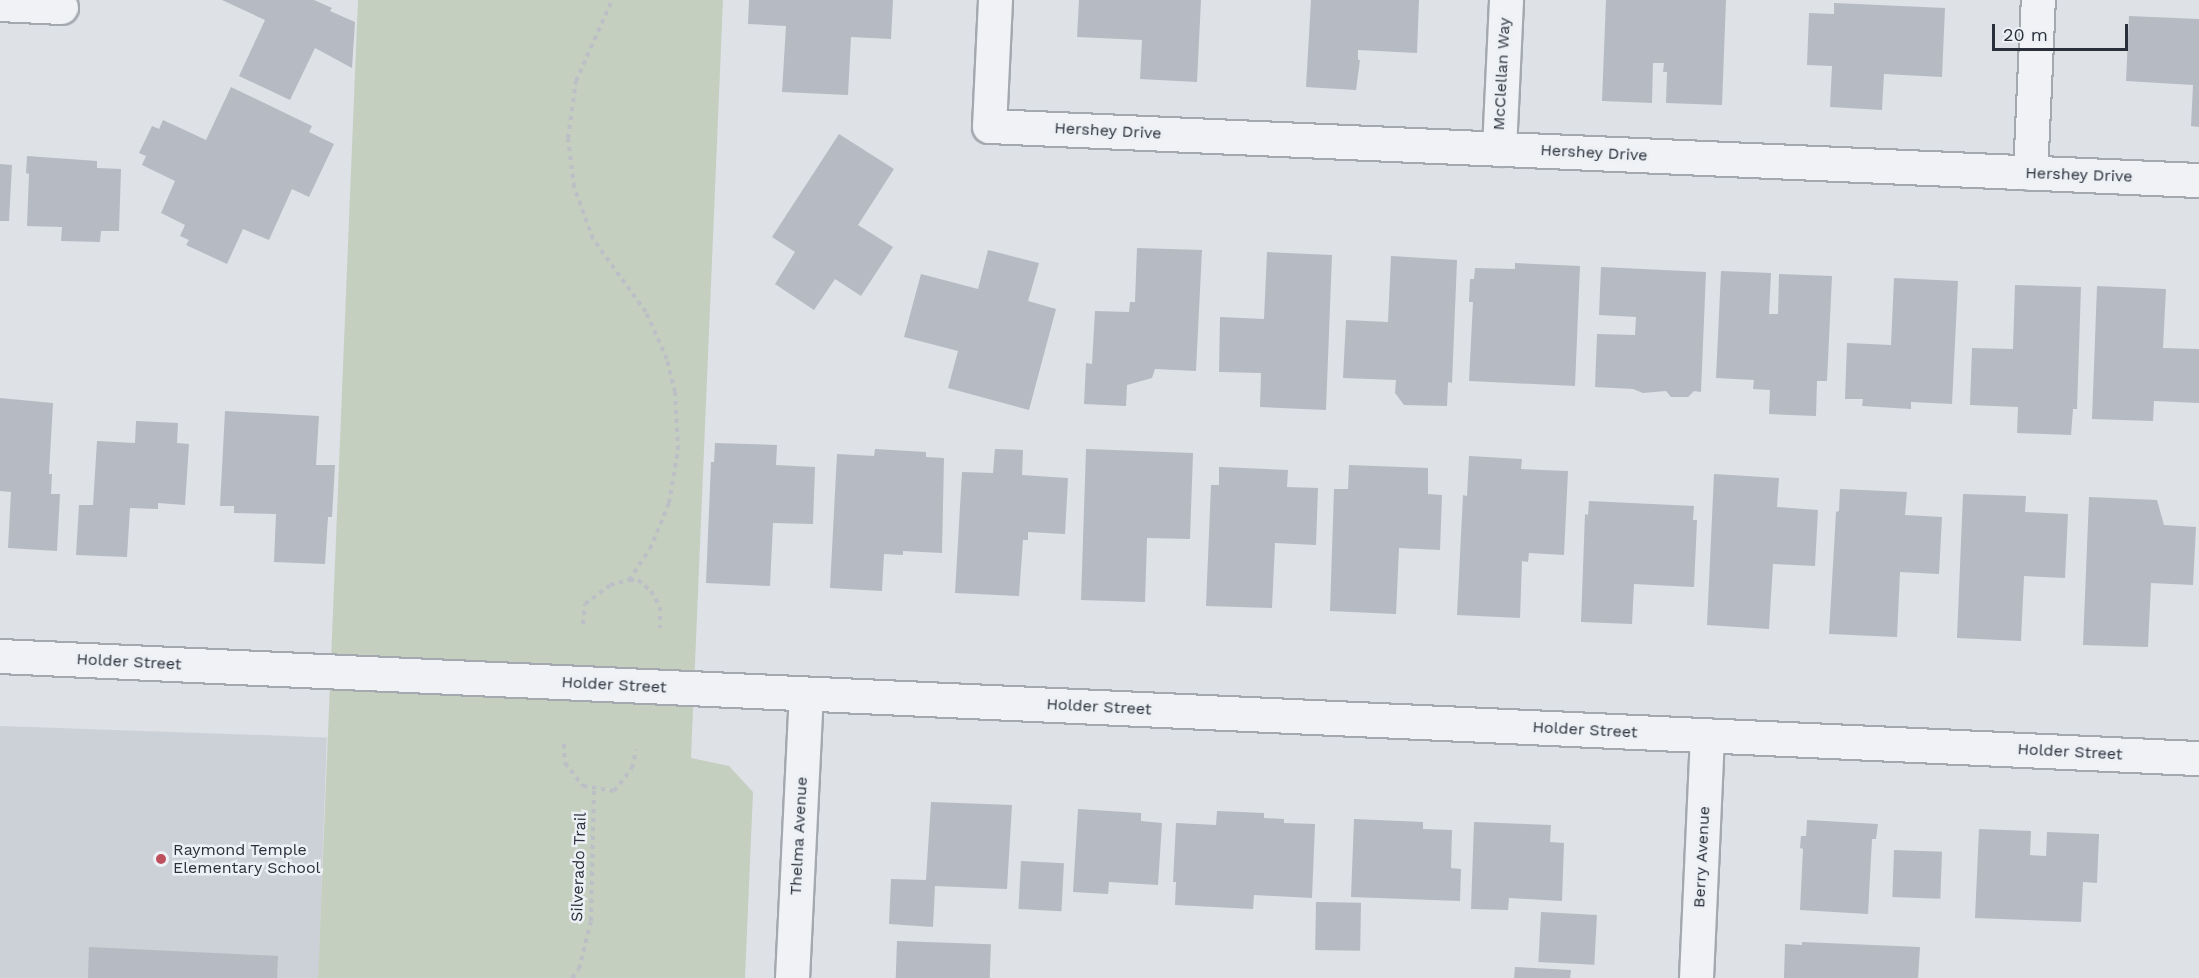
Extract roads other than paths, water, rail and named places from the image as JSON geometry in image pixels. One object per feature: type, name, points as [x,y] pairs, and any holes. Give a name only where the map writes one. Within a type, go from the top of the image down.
[{"type":"street","name":"Hershey Drive","points":[[995,0],[989,126],[2199,180]]},
{"type":"street","name":"McClellan Way","points":[[1499,148],[1506,0]]},
{"type":"street","points":[[2030,173],[2038,0]]},
{"type":"street","points":[[0,4],[61,7]]},
{"type":"street","name":"Holder Street","points":[[0,656],[2199,758]]},
{"type":"street","name":"Thelma Avenue","points":[[792,978],[806,694]]},
{"type":"street","name":"Berry Avenue","points":[[1696,978],[1707,735]]},
{"type":"place","name":"Raymond Temple Elementary School","points":[[161,859]]}]
